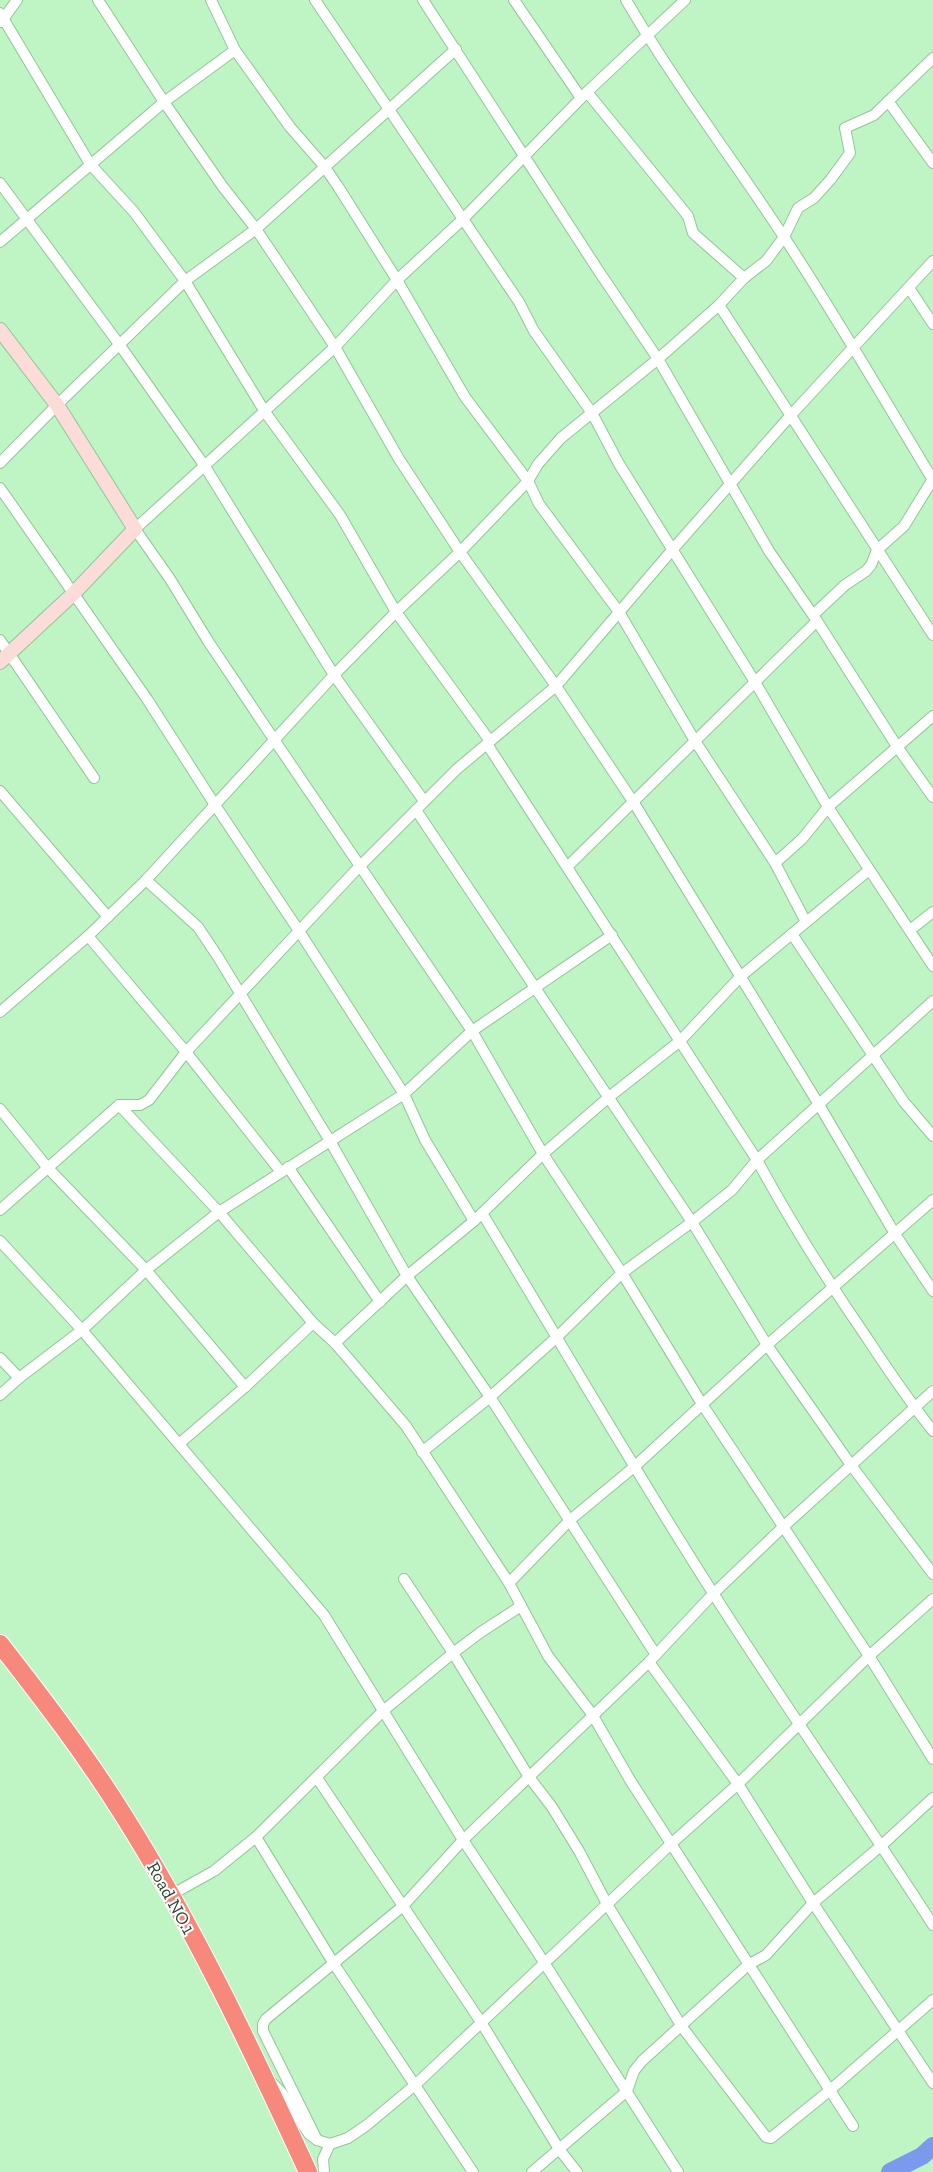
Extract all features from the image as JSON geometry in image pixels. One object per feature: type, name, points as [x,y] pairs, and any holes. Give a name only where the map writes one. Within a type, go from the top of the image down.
[{"type":"highway","name":"Road NO.1","points":[[0,1644],[50,1709],[121,1812],[171,1895],[264,2077],[308,2172]]},
{"type":"street","points":[[17,0],[1,18],[90,164],[134,212],[185,281],[265,412],[340,515],[396,612],[488,742],[568,866],[757,1160],[833,1289],[914,1407],[933,1431]]},
{"type":"street","points":[[98,0],[164,102],[223,187],[256,228],[335,347],[399,459],[460,552],[556,686],[634,803],[896,1234],[933,1291]]},
{"type":"street","points":[[211,0],[235,50],[290,127],[324,166],[397,280],[465,398],[528,481],[539,504],[619,612],[695,741],[775,864],[806,922]]},
{"type":"street","points":[[315,0],[519,302],[534,330],[592,413],[619,464],[755,682],[828,807],[933,966]]},
{"type":"street","points":[[423,0],[658,359],[770,550],[898,748],[933,797]]},
{"type":"street","points":[[514,0],[584,95],[688,216],[693,233],[744,278]]},
{"type":"street","points":[[568,866],[755,682],[846,585],[866,571],[877,550],[904,526],[933,479],[784,238],[647,36],[626,0]]},
{"type":"street","points":[[5,657],[73,594],[135,529],[335,347],[397,280],[462,220],[584,95],[685,0]]},
{"type":"street","points":[[0,462],[185,281],[256,228],[456,49]]},
{"type":"street","points":[[0,242],[164,102],[235,50]]},
{"type":"street","points":[[0,1012],[88,936],[146,880],[334,675],[396,612],[460,552],[528,481],[538,464],[561,438],[658,359],[719,305],[744,278],[766,261],[784,238],[798,208],[814,198],[832,179],[850,153],[845,128],[874,115],[933,58]]},
{"type":"street","points":[[888,101],[933,162]]},
{"type":"street","points":[[0,183],[120,344],[204,466],[334,675],[424,801]]},
{"type":"street","points":[[0,1210],[119,1105],[140,1105],[149,1100],[186,1052],[360,865],[424,801],[488,742],[556,686],[672,549],[791,415],[933,261]]},
{"type":"street","points":[[909,288],[933,324]]},
{"type":"street","points":[[719,305],[933,635]]},
{"type":"street","points":[[0,330],[57,405],[208,641],[472,1031],[543,1154],[622,1273],[702,1404],[869,1656],[933,1759]]},
{"type":"street","points":[[0,488],[147,699],[299,931],[404,1094],[425,1140],[474,1221]]},
{"type":"street","points":[[0,640],[5,657],[94,778]]},
{"type":"street","points":[[775,864],[802,839],[828,807],[933,716]]},
{"type":"street","points":[[0,791],[108,917]]},
{"type":"street","points":[[416,810],[692,1222],[767,1345],[851,1466],[933,1574]]},
{"type":"street","points":[[335,1343],[407,1276],[474,1221],[543,1154],[609,1097],[680,1042],[740,977],[869,870]]},
{"type":"street","points":[[146,880],[198,927],[330,1141],[407,1276],[490,1397],[570,1520],[652,1658],[738,1784],[813,1902],[933,2083]]},
{"type":"street","points":[[910,930],[933,912]]},
{"type":"street","points":[[792,934],[904,1102],[933,1136]]},
{"type":"street","points":[[0,1395],[19,1378],[82,1330],[146,1270],[219,1212],[404,1094],[472,1031],[612,935]]},
{"type":"street","points":[[88,936],[285,1169],[380,1302]]},
{"type":"street","points":[[422,1452],[490,1397],[557,1337],[622,1273],[732,1190],[757,1160],[933,1001]]},
{"type":"street","points":[[119,1105],[219,1212],[313,1323],[335,1343],[406,1426],[509,1583],[548,1656],[592,1714],[630,1780],[853,2126]]},
{"type":"street","points":[[0,1109],[47,1167],[146,1270],[246,1387]]},
{"type":"street","points":[[509,1583],[570,1520],[634,1467],[767,1345],[933,1200]]},
{"type":"street","points":[[482,1213],[634,1467],[713,1594],[933,1925]]},
{"type":"street","points":[[0,1241],[82,1330],[324,1614],[462,1840],[678,2172]]},
{"type":"street","points":[[180,1443],[246,1387],[313,1323]]},
{"type":"street","points":[[0,1358],[19,1378]]},
{"type":"street","points":[[318,2140],[263,2030],[263,2024],[266,2019],[403,1906],[462,1840],[652,1658],[713,1594],[783,1527],[933,1391]]},
{"type":"street","points":[[404,1579],[453,1653],[529,1777],[552,1807],[570,1836],[607,1904],[682,2027],[766,2137],[771,2138],[829,2091],[933,2000]]},
{"type":"street","points":[[264,2077],[282,2093],[309,2134],[318,2140],[330,2144],[348,2138],[367,2125],[415,2085],[607,1904],[738,1784],[869,1656],[932,1603]]},
{"type":"street","points":[[171,1895],[214,1871],[256,1837],[383,1711],[453,1653],[481,1632],[522,1606]]},
{"type":"street","points":[[317,1778],[481,2022],[560,2149],[577,2172]]},
{"type":"street","points":[[532,2172],[627,2091],[634,2071],[642,2062],[748,1965],[766,1955],[813,1902],[882,1846],[933,1798]]},
{"type":"street","points":[[256,1837],[334,1964],[473,2172]]},
{"type":"street","points":[[324,2172],[323,2159],[330,2144]]},
{"type":"waterway","points":[[890,2172],[922,2156],[933,2146]]}]
